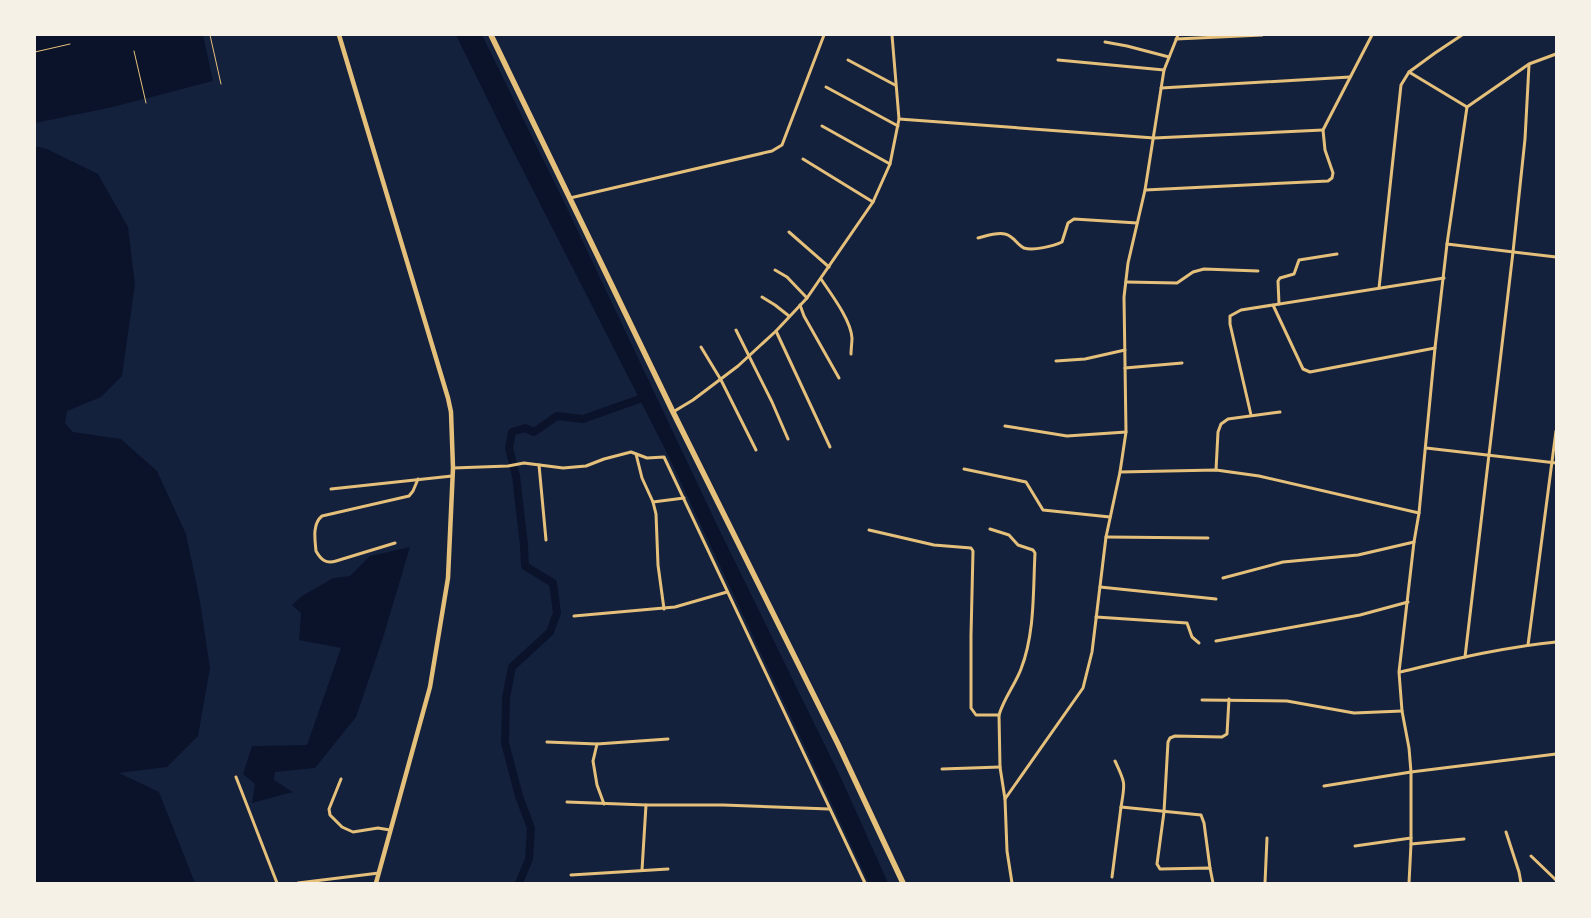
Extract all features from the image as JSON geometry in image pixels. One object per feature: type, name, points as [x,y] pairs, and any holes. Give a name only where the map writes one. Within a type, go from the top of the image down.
[{"type":"main road","points":[[492,35],[673,412],[838,744],[903,883]]},
{"type":"street","points":[[339,35],[451,412],[453,468],[448,578],[432,678],[376,883]]},
{"type":"street","points":[[570,198],[772,151],[782,144],[824,35]]},
{"type":"street","points":[[673,412],[721,380],[776,331],[807,298],[873,202],[890,164],[899,119],[892,35]]},
{"type":"street","points":[[1005,800],[1083,688],[1092,652],[1106,537],[1120,472],[1126,432],[1124,297],[1128,263],[1145,190],[1164,70],[1177,37],[1262,35]]},
{"type":"street","points":[[1145,190],[1328,181],[1332,178],[1333,173],[1325,150],[1324,130],[1372,35]]},
{"type":"street","points":[[1380,288],[1400,85],[1409,72],[1462,35]]},
{"type":"street","points":[[1105,42],[1169,57]]},
{"type":"street","points":[[1409,883],[1411,772],[1402,710],[1400,672],[1414,542],[1419,513],[1447,244],[1467,108],[1529,64],[1556,54]]},
{"type":"street","points":[[848,60],[895,85]]},
{"type":"street","points":[[1058,60],[1164,70]]},
{"type":"street","points":[[1465,657],[1513,252],[1525,139],[1529,64]]},
{"type":"street","points":[[1409,72],[1467,108]]},
{"type":"street","points":[[1161,88],[1350,77]]},
{"type":"street","points":[[826,88],[898,126]]},
{"type":"street","points":[[899,119],[1154,138],[1324,130]]},
{"type":"street","points":[[822,126],[890,164]]},
{"type":"street","points":[[802,159],[873,202]]},
{"type":"street","points":[[978,238],[1007,234],[1024,248],[1042,248],[1062,242],[1068,223],[1074,219],[1137,223]]},
{"type":"street","points":[[789,232],[829,267]]},
{"type":"street","points":[[1447,244],[1556,257]]},
{"type":"street","points":[[1279,304],[1278,281],[1280,278],[1294,274],[1299,260],[1338,254]]},
{"type":"street","points":[[1126,282],[1177,283],[1193,272],[1204,269],[1258,271]]},
{"type":"street","points":[[774,270],[787,277],[807,298]]},
{"type":"street","points":[[1251,415],[1230,324],[1230,316],[1241,310],[1444,278]]},
{"type":"street","points":[[820,279],[840,308],[848,324],[852,337],[851,354]]},
{"type":"street","points":[[762,297],[789,316]]},
{"type":"street","points":[[800,305],[804,316],[839,378]]},
{"type":"street","points":[[1273,306],[1303,369],[1310,372],[1435,348]]},
{"type":"street","points":[[736,330],[750,355],[788,440]]},
{"type":"street","points":[[776,331],[830,447]]},
{"type":"street","points":[[701,347],[721,380],[756,450]]},
{"type":"street","points":[[1056,361],[1085,359],[1125,350]]},
{"type":"street","points":[[1125,368],[1182,363]]},
{"type":"street","points":[[1216,470],[1220,424],[1228,419],[1280,412]]},
{"type":"street","points":[[1005,426],[1067,436],[1126,432]]},
{"type":"street","points":[[1528,645],[1554,462],[1556,430]]},
{"type":"street","points":[[1426,448],[1554,462]]},
{"type":"street","points":[[453,468],[508,466],[524,463],[564,468],[586,466],[626,453],[636,453],[647,458],[664,457],[865,883]]},
{"type":"street","points":[[636,453],[642,478],[653,502],[656,514],[658,565],[664,609]]},
{"type":"street","points":[[539,465],[546,540]]},
{"type":"street","points":[[964,469],[1026,482],[1043,510],[1110,517]]},
{"type":"street","points":[[1120,472],[1216,470],[1259,476],[1419,513]]},
{"type":"street","points":[[331,489],[452,476]]},
{"type":"street","points":[[395,543],[330,562],[325,561],[316,551],[316,524],[322,516],[409,496],[413,492],[418,479]]},
{"type":"street","points":[[653,502],[684,498]]},
{"type":"street","points":[[990,529],[1009,535],[1018,545],[1033,550],[1035,554],[1030,635],[1021,669],[999,715],[1000,767],[1005,800],[1007,850],[1012,883]]},
{"type":"street","points":[[869,530],[934,545],[971,548],[973,551],[971,708],[976,715],[999,715]]},
{"type":"street","points":[[1106,537],[1208,538]]},
{"type":"street","points":[[1223,578],[1284,562],[1358,556],[1414,542]]},
{"type":"street","points":[[1100,587],[1216,599]]},
{"type":"street","points":[[574,616],[675,608],[727,592]]},
{"type":"street","points":[[1216,641],[1360,615],[1408,602]]},
{"type":"street","points":[[1096,617],[1187,623],[1192,637],[1199,643]]},
{"type":"street","points":[[1400,672],[1465,657],[1528,645],[1556,642]]},
{"type":"street","points":[[1210,868],[1157,867],[1164,812],[1168,742],[1170,738],[1175,736],[1222,737],[1227,734],[1229,699]]},
{"type":"street","points":[[1202,700],[1287,701],[1354,714],[1402,710]]},
{"type":"street","points":[[547,742],[597,744],[668,739]]},
{"type":"street","points":[[597,744],[593,761],[597,786],[604,804]]},
{"type":"street","points":[[1324,786],[1411,772],[1556,754]]},
{"type":"street","points":[[1112,878],[1125,785],[1115,761]]},
{"type":"street","points":[[942,768],[1000,767]]},
{"type":"street","points":[[236,777],[277,883]]},
{"type":"street","points":[[341,779],[328,809],[330,815],[342,827],[353,832],[378,828],[390,830]]},
{"type":"street","points":[[567,802],[829,809]]},
{"type":"street","points":[[642,870],[646,805]]},
{"type":"street","points":[[1121,807],[1200,815],[1204,823],[1213,883]]},
{"type":"street","points":[[1506,832],[1520,872],[1521,883]]},
{"type":"street","points":[[1265,883],[1266,838]]},
{"type":"street","points":[[1355,846],[1411,838]]},
{"type":"street","points":[[1411,844],[1464,839]]},
{"type":"street","points":[[1531,856],[1556,880]]},
{"type":"street","points":[[571,875],[668,869]]},
{"type":"street","points":[[298,883],[379,873]]},
{"type":"path","points":[[210,35],[221,84]]},
{"type":"path","points":[[35,52],[70,44]]},
{"type":"path","points":[[134,51],[146,103]]},
{"type":"water","points":[[35,35],[203,35],[213,81],[113,107],[35,123]]},
{"type":"water","points":[[456,35],[482,35],[568,210],[719,529],[842,780],[888,883],[869,883],[667,453]]},
{"type":"water","points":[[35,146],[47,149],[98,174],[128,227],[135,284],[122,376],[101,397],[67,411],[65,423],[73,432],[121,439],[157,471],[186,534],[200,601],[210,668],[198,736],[167,767],[119,773],[159,792],[195,883],[35,883]]},
{"type":"water","points":[[410,547],[382,641],[356,717],[315,768],[275,772],[274,780],[293,792],[252,803],[255,784],[243,774],[252,746],[307,745],[341,648],[299,640],[301,613],[292,605],[302,596],[333,578],[350,576],[370,556]]},
{"type":"waterway","points":[[519,883],[529,859],[531,828],[519,796],[505,743],[506,698],[512,667],[550,632],[557,613],[553,583],[525,566],[516,476],[509,448],[512,432],[525,428],[534,432],[557,416],[583,419],[648,396]]}]
